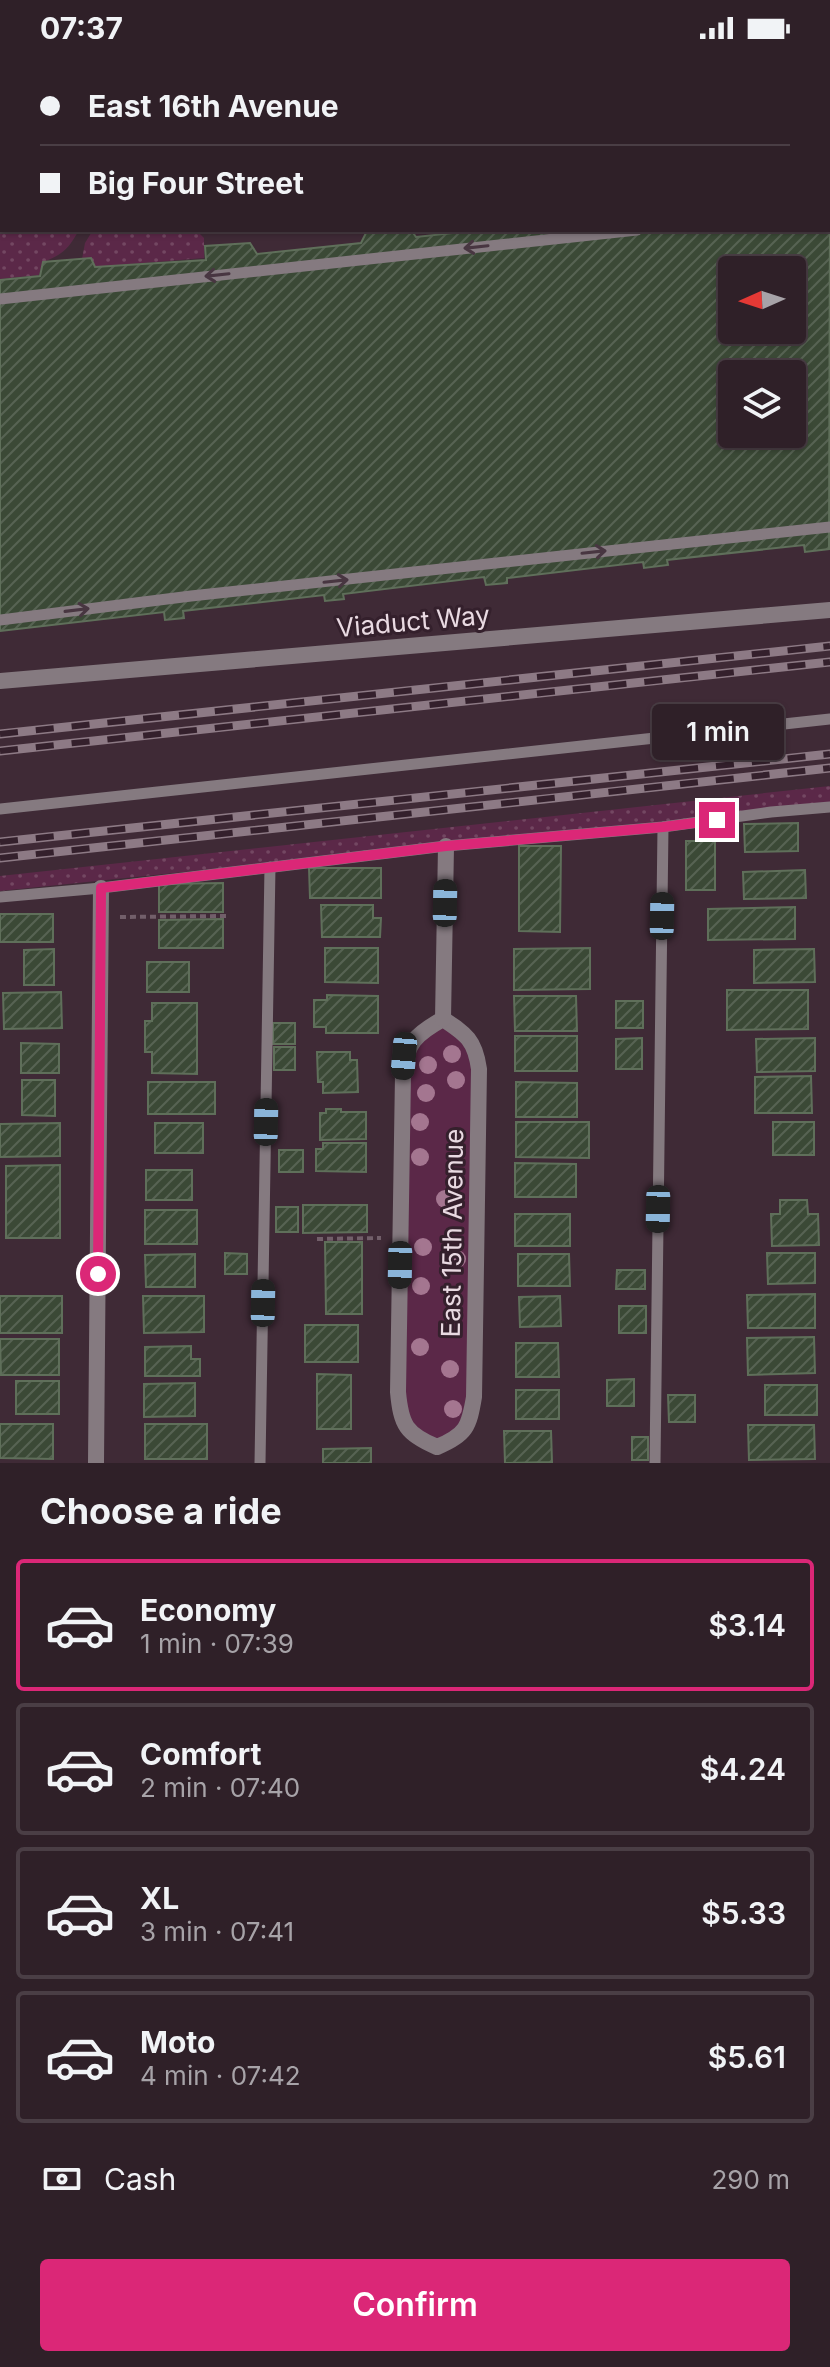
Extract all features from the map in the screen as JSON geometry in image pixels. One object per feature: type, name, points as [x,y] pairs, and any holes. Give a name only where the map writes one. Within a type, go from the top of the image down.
[{"type":"street","name":"Viaduct Way","points":[[0,681],[830,610]]},
{"type":"street","points":[[443,1019],[446,846]]},
{"type":"street","points":[[96,1463],[101,888]]},
{"type":"street","name":"East 15th Avenue","points":[[443,1019],[466,1034],[474,1046],[477,1057],[478,1147],[474,1397],[465,1428],[437,1455],[405,1425],[398,1392],[404,1056],[411,1042],[426,1028],[443,1019]]},
{"type":"lane","points":[[0,299],[619,232]]},
{"type":"lane","points":[[0,620],[244,590],[830,527]]},
{"type":"lane","points":[[0,809],[830,719]]},
{"type":"lane","points":[[0,897],[101,888],[446,846],[663,827],[830,807]]},
{"type":"lane","points":[[655,1463],[663,827]]},
{"type":"lane","points":[[260,1463],[270,867]]},
{"type":"path","points":[[119,917],[226,916]]},
{"type":"path","points":[[317,1239],[381,1238]]},
{"type":"shaded area","points":[[0,232],[78,232],[65,250],[43,262],[39,275],[0,279]]},
{"type":"shaded area","points":[[92,232],[200,234],[204,238],[204,258],[95,267],[90,258],[82,259],[85,243]]},
{"type":"shaded area","points":[[830,786],[830,805],[0,891],[0,876]]},
{"type":"shaded area","points":[[443,1019],[474,1046],[471,1414],[437,1447],[405,1425],[411,1042]]},
{"type":"building","points":[[366,232],[412,232],[416,237],[462,232],[830,232],[829,549],[805,552],[804,545],[667,560],[668,565],[644,568],[643,562],[507,578],[507,583],[486,585],[484,577],[343,594],[344,599],[325,601],[324,595],[183,611],[184,618],[165,620],[164,612],[0,631],[0,280],[40,276],[43,262],[91,258],[95,267],[206,260],[205,246],[250,243],[257,254],[361,243]]},
{"type":"building","points":[[798,823],[798,851],[745,852],[744,824]]},
{"type":"building","points":[[686,841],[715,841],[715,890],[686,890]]},
{"type":"building","points":[[519,846],[561,846],[560,932],[519,931]]},
{"type":"building","points":[[309,868],[381,868],[381,898],[310,898]]},
{"type":"building","points":[[805,870],[806,898],[744,899],[743,872]]},
{"type":"building","points":[[223,883],[223,912],[159,912],[159,884]]},
{"type":"building","points":[[321,905],[373,905],[373,918],[381,918],[380,937],[322,937]]},
{"type":"building","points":[[795,907],[795,939],[708,940],[708,909]]},
{"type":"building","points":[[0,914],[53,914],[53,942],[0,942]]},
{"type":"building","points":[[223,919],[223,948],[159,948],[159,920]]},
{"type":"building","points":[[325,948],[378,948],[378,983],[325,982]]},
{"type":"building","points":[[590,948],[590,989],[514,990],[514,949]]},
{"type":"building","points":[[54,949],[54,985],[24,985],[24,950]]},
{"type":"building","points":[[814,949],[815,982],[754,983],[754,950]]},
{"type":"building","points":[[147,962],[189,962],[189,992],[147,992]]},
{"type":"building","points":[[727,990],[808,990],[808,1029],[727,1030]]},
{"type":"building","points":[[61,992],[62,1028],[4,1029],[3,993]]},
{"type":"building","points":[[327,995],[378,996],[378,1033],[326,1033],[326,1027],[314,1027],[314,1000],[327,1000]]},
{"type":"building","points":[[514,996],[576,996],[577,1031],[515,1031]]},
{"type":"building","points":[[616,1001],[643,1001],[643,1028],[616,1028]]},
{"type":"building","points":[[152,1003],[197,1003],[197,1074],[152,1073],[152,1052],[145,1052],[145,1021],[152,1021]]},
{"type":"building","points":[[273,1023],[295,1023],[295,1044],[273,1044]]},
{"type":"building","points":[[515,1036],[577,1036],[577,1071],[515,1071]]},
{"type":"building","points":[[642,1038],[642,1069],[616,1069],[616,1039]]},
{"type":"building","points":[[815,1038],[815,1071],[757,1072],[756,1039]]},
{"type":"building","points":[[21,1043],[59,1044],[59,1073],[21,1073]]},
{"type":"building","points":[[274,1047],[295,1047],[295,1070],[274,1070]]},
{"type":"building","points":[[317,1052],[350,1052],[350,1060],[357,1060],[358,1092],[323,1093],[323,1082],[318,1082]]},
{"type":"building","points":[[811,1076],[812,1113],[755,1113],[755,1077]]},
{"type":"building","points":[[22,1080],[55,1080],[55,1116],[22,1115]]},
{"type":"building","points":[[148,1082],[215,1082],[215,1114],[148,1114]]},
{"type":"building","points":[[516,1082],[577,1083],[577,1117],[516,1117]]},
{"type":"building","points":[[326,1109],[366,1112],[366,1139],[320,1140],[320,1113],[326,1113]]},
{"type":"building","points":[[516,1122],[589,1122],[589,1158],[516,1157]]},
{"type":"building","points":[[773,1122],[814,1122],[814,1155],[773,1155]]},
{"type":"building","points":[[60,1123],[60,1156],[0,1157],[0,1124]]},
{"type":"building","points":[[155,1123],[203,1123],[203,1153],[155,1153]]},
{"type":"building","points":[[323,1143],[366,1143],[366,1172],[316,1171],[316,1149],[323,1149]]},
{"type":"building","points":[[279,1150],[303,1150],[303,1172],[279,1172]]},
{"type":"building","points":[[515,1163],[576,1164],[576,1197],[515,1197]]},
{"type":"building","points":[[60,1165],[60,1238],[6,1238],[6,1166]]},
{"type":"building","points":[[146,1170],[192,1170],[192,1200],[146,1200]]},
{"type":"building","points":[[780,1200],[807,1200],[808,1214],[818,1214],[819,1245],[772,1246],[771,1214],[780,1214]]},
{"type":"building","points":[[303,1205],[367,1205],[367,1232],[303,1233]]},
{"type":"building","points":[[276,1207],[298,1207],[298,1232],[276,1232]]},
{"type":"building","points":[[145,1210],[197,1210],[197,1244],[145,1244]]},
{"type":"building","points":[[515,1214],[570,1214],[570,1246],[515,1246]]},
{"type":"building","points":[[325,1242],[362,1242],[362,1314],[326,1314]]},
{"type":"building","points":[[225,1253],[247,1254],[247,1274],[225,1274]]},
{"type":"building","points":[[767,1253],[815,1253],[815,1283],[768,1284]]},
{"type":"building","points":[[195,1254],[195,1287],[146,1287],[145,1255]]},
{"type":"building","points":[[518,1254],[569,1254],[570,1286],[518,1286]]},
{"type":"building","points":[[617,1270],[645,1270],[645,1289],[616,1289]]},
{"type":"building","points":[[815,1294],[815,1328],[748,1328],[747,1295]]},
{"type":"building","points":[[0,1296],[62,1296],[62,1333],[0,1333]]},
{"type":"building","points":[[143,1296],[204,1296],[204,1332],[144,1333]]},
{"type":"building","points":[[560,1296],[561,1326],[520,1327],[519,1297]]},
{"type":"building","points":[[619,1306],[646,1306],[646,1333],[619,1333]]},
{"type":"building","points":[[305,1325],[358,1325],[358,1362],[305,1362]]},
{"type":"building","points":[[814,1337],[815,1373],[748,1375],[747,1338]]},
{"type":"building","points":[[0,1339],[59,1339],[59,1375],[1,1375]]},
{"type":"building","points":[[516,1343],[558,1343],[559,1377],[516,1377]]},
{"type":"building","points":[[191,1346],[191,1359],[200,1359],[200,1376],[145,1376],[145,1347]]},
{"type":"building","points":[[317,1374],[351,1375],[351,1429],[317,1429]]},
{"type":"building","points":[[634,1379],[634,1406],[607,1406],[607,1380]]},
{"type":"building","points":[[16,1381],[59,1381],[59,1414],[16,1414]]},
{"type":"building","points":[[195,1383],[195,1416],[144,1417],[144,1384]]},
{"type":"building","points":[[765,1385],[817,1385],[817,1415],[765,1415]]},
{"type":"building","points":[[516,1390],[559,1390],[559,1419],[516,1419]]},
{"type":"building","points":[[668,1395],[695,1395],[695,1422],[669,1422]]},
{"type":"building","points":[[0,1424],[53,1424],[53,1459],[0,1458]]},
{"type":"building","points":[[145,1424],[207,1424],[207,1459],[145,1459]]},
{"type":"building","points":[[748,1425],[814,1425],[815,1459],[749,1460]]},
{"type":"building","points":[[504,1431],[551,1431],[552,1462],[505,1463]]},
{"type":"building","points":[[632,1437],[648,1437],[648,1460],[632,1460]]},
{"type":"building","points":[[371,1448],[371,1463],[323,1463],[323,1449]]},
{"type":"railway","points":[[0,734],[830,646]]},
{"type":"railway","points":[[0,751],[830,662]]},
{"type":"railway","points":[[0,842],[830,754]]},
{"type":"railway","points":[[0,858],[830,768]]},
{"type":"route","points":[[98,1274],[101,888],[446,846],[717,820]]}]
